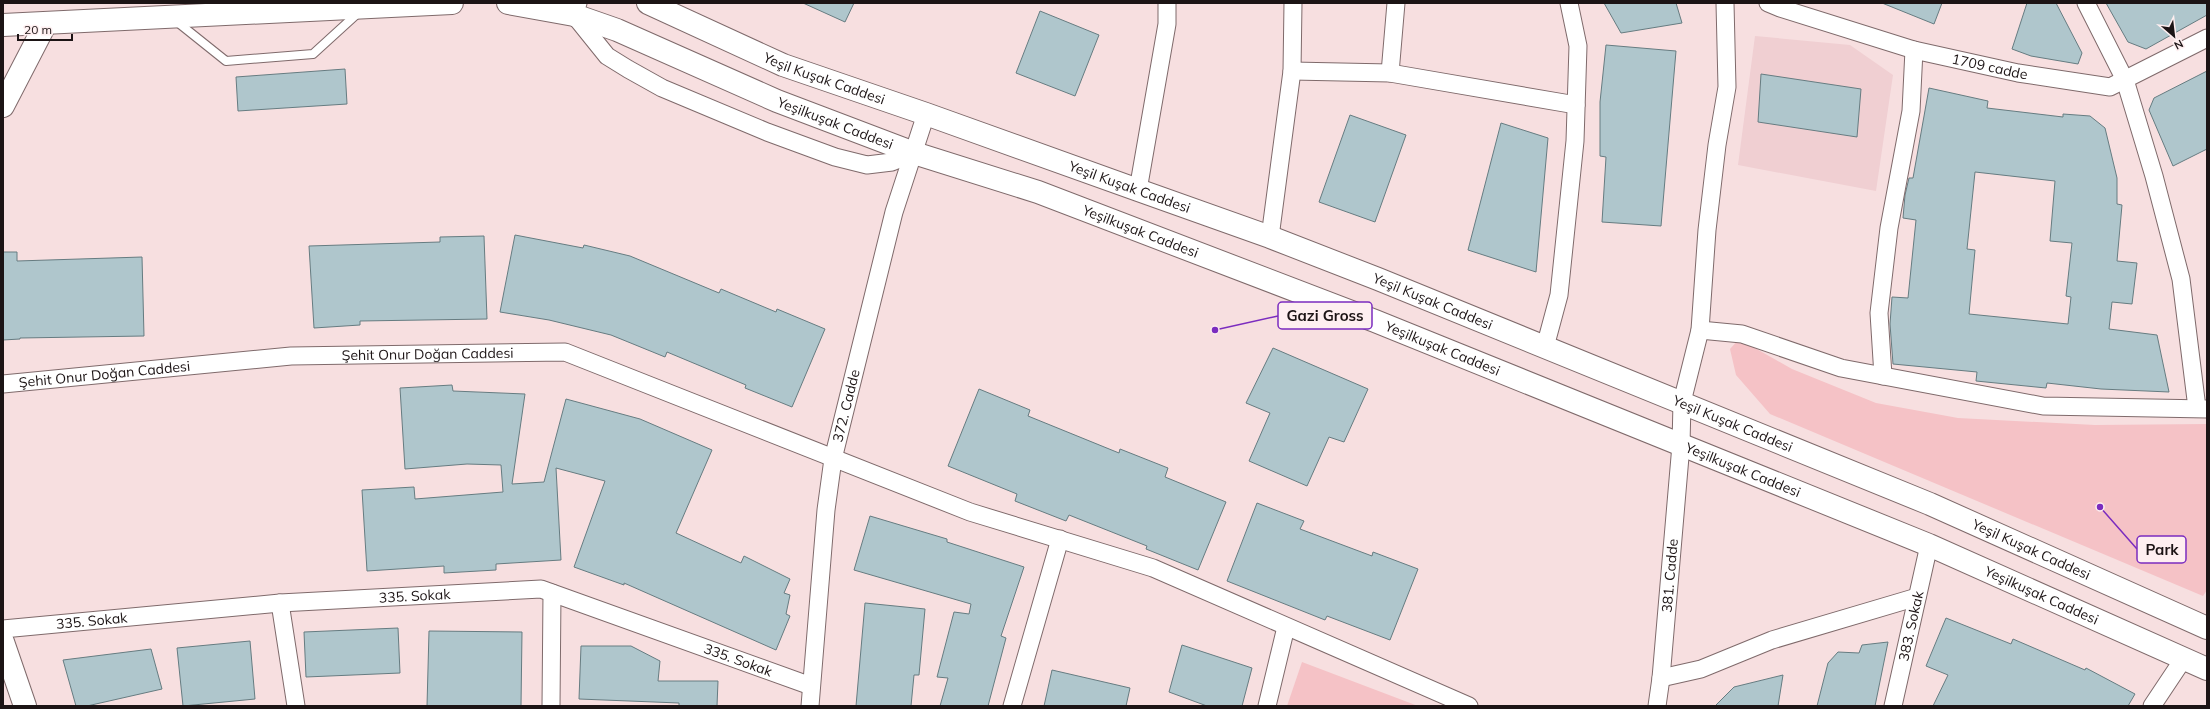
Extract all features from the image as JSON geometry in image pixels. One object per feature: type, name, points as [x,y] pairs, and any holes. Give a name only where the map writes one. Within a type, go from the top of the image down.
[{"type":"main road","points":[[3,25],[452,3]]},
{"type":"main road","name":"Yeşilkuşak Caddesi","points":[[508,3],[576,9],[702,69],[777,101],[914,153],[1038,192],[1368,318],[1929,545],[2207,669]]},
{"type":"main road","name":"Yeşil Kuşak Caddesi","points":[[648,3],[783,66],[926,114],[1270,237],[1545,347],[1930,504],[2207,628]]},
{"type":"main road","points":[[3,106],[46,23]]},
{"type":"main road","points":[[3,642],[25,706]]},
{"type":"street","points":[[1138,190],[1167,24],[1167,3]]},
{"type":"street","points":[[1270,237],[1292,71],[1293,3]]},
{"type":"street","points":[[1390,73],[1396,3]]},
{"type":"street","points":[[1545,347],[1559,295],[1575,141],[1578,46],[1569,3]]},
{"type":"street","name":"381. Cadde","points":[[1657,706],[1661,678],[1681,445],[1682,402],[1700,330],[1707,230],[1717,145],[1727,87],[1725,3]]},
{"type":"street","name":"1709 cadde","points":[[1768,3],[1914,50],[2018,73],[2110,87],[2207,38]]},
{"type":"street","points":[[1700,330],[1742,334],[1841,368],[2043,406],[2202,408],[2181,279],[2154,176],[2125,80],[2086,3]]},
{"type":"street","points":[[576,9],[607,56],[662,88],[767,132],[835,157],[868,165],[892,162],[914,153]]},
{"type":"street","points":[[1883,376],[1879,313],[1889,228],[1911,111],[1914,50]]},
{"type":"street","points":[[1292,71],[1390,73],[1576,105]]},
{"type":"street","name":"372. Cadde","points":[[810,706],[826,510],[832,459],[894,212],[926,114]]},
{"type":"street","name":"Şehit Onur Doğan Caddesi","points":[[3,384],[291,356],[565,352],[832,459],[970,512],[1153,568],[1469,706]]},
{"type":"street","points":[[1012,706],[1060,540]]},
{"type":"street","name":"383. Sokak","points":[[1893,706],[1929,545]]},
{"type":"street","name":"335. Sokak","points":[[3,629],[280,603],[541,589],[811,686]]},
{"type":"street","points":[[551,706],[552,593]]},
{"type":"street","points":[[1661,678],[1700,669],[1772,640],[1917,597]]},
{"type":"street","points":[[280,603],[296,706]]},
{"type":"street","points":[[1267,706],[1286,627]]},
{"type":"street","points":[[2152,706],[2184,658]]},
{"type":"lane","points":[[171,17],[226,61],[313,54],[364,7]]},
{"type":"shaded area","points":[[1755,36],[1850,45],[1893,75],[1876,191],[1738,165]]},
{"type":"shaded area","points":[[1739,339],[1792,369],[1876,403],[1958,418],[2095,425],[2207,424],[2207,590],[2203,596],[1770,414],[1736,375],[1730,349]]},
{"type":"shaded area","points":[[1302,662],[1418,706],[1287,706]]},
{"type":"building","points":[[803,3],[854,3],[845,22]]},
{"type":"building","points":[[1604,3],[1676,3],[1682,23],[1621,33]]},
{"type":"building","points":[[1882,3],[1942,3],[1934,24]]},
{"type":"building","points":[[2027,3],[2056,3],[2082,53],[2078,64],[2031,56],[2012,49]]},
{"type":"building","points":[[2106,3],[2207,3],[2207,15],[2146,49],[2128,42]]},
{"type":"building","points":[[1040,11],[1099,35],[1075,96],[1016,73]]},
{"type":"building","points":[[1606,45],[1676,51],[1661,226],[1602,222],[1606,157],[1600,156],[1600,102]]},
{"type":"building","points":[[345,69],[347,104],[238,111],[236,77]]},
{"type":"building","points":[[2207,71],[2207,149],[2173,166],[2149,110],[2154,98]]},
{"type":"building","points":[[1761,74],[1861,89],[1857,137],[1758,122]]},
{"type":"building","points":[[1929,88],[1988,101],[1987,108],[2063,117],[2063,114],[2090,116],[2105,128],[2117,178],[2117,204],[2122,205],[2117,261],[2137,263],[2132,304],[2112,302],[2109,329],[2157,335],[2169,392],[2101,389],[2047,383],[2046,388],[1976,381],[1977,372],[1893,364],[1890,324],[1892,297],[1908,298],[1916,220],[1903,218],[1905,195],[1909,178],[1913,178]],"holes":[[[1975,172],[2055,181],[2050,241],[2072,243],[2066,296],[2071,297],[2068,324],[1969,314],[1975,250],[1967,249]]]},
{"type":"building","points":[[1350,115],[1406,135],[1375,222],[1319,202]]},
{"type":"building","points":[[1501,123],[1548,138],[1536,272],[1468,250]]},
{"type":"building","points":[[515,235],[583,248],[584,245],[630,256],[719,293],[721,289],[776,312],[777,309],[825,329],[792,407],[745,388],[746,385],[667,352],[665,357],[611,335],[549,320],[500,312]]},
{"type":"building","points":[[484,236],[487,319],[360,321],[360,325],[314,328],[309,246],[440,242],[440,237]]},
{"type":"building","points":[[3,252],[17,252],[17,261],[142,257],[144,336],[20,338],[3,340]]},
{"type":"building","points":[[1273,348],[1368,389],[1344,442],[1329,437],[1307,486],[1249,461],[1270,413],[1246,403]]},
{"type":"building","points":[[452,385],[453,391],[525,394],[512,484],[544,482],[566,399],[640,419],[712,450],[676,533],[741,563],[744,556],[790,579],[784,593],[790,595],[786,614],[790,616],[776,650],[624,583],[624,585],[574,567],[605,481],[556,468],[561,560],[496,564],[496,570],[444,573],[444,566],[367,571],[362,490],[414,487],[415,499],[503,492],[501,465],[467,464],[405,469],[400,388]]},
{"type":"building","points":[[979,389],[1030,410],[1028,416],[1119,453],[1120,449],[1168,468],[1165,477],[1226,502],[1198,570],[1146,549],[1147,546],[1069,515],[1066,521],[1015,501],[1017,494],[948,466]]},
{"type":"building","points":[[1257,503],[1304,521],[1300,529],[1372,556],[1373,552],[1418,569],[1390,640],[1327,616],[1325,620],[1227,581]]},
{"type":"building","points":[[870,516],[947,539],[947,542],[1024,567],[1001,636],[1006,638],[988,706],[940,706],[948,678],[937,677],[954,612],[969,614],[971,604],[854,570]]},
{"type":"building","points":[[865,603],[925,609],[919,675],[914,675],[911,706],[856,706]]},
{"type":"building","points":[[1946,618],[2011,644],[2013,639],[2085,670],[2086,668],[2135,694],[2128,706],[1933,706],[1948,675],[1926,666]]},
{"type":"building","points":[[398,628],[400,673],[306,677],[304,632]]},
{"type":"building","points":[[429,631],[522,632],[521,706],[427,706]]},
{"type":"building","points":[[250,641],[255,699],[183,706],[177,648]]},
{"type":"building","points":[[1888,642],[1875,706],[1817,706],[1828,663],[1838,652],[1859,653],[1862,645]]},
{"type":"building","points":[[1182,645],[1252,668],[1242,706],[1207,706],[1169,692]]},
{"type":"building","points":[[581,646],[631,646],[660,661],[658,681],[718,681],[717,706],[679,706],[679,703],[579,699]]},
{"type":"building","points":[[151,649],[162,689],[87,706],[76,706],[63,660]]},
{"type":"building","points":[[1052,670],[1130,688],[1126,706],[1044,706]]},
{"type":"building","points":[[1783,675],[1778,706],[1715,706],[1734,687]]},
{"type":"place","name":"Gazi Gross","points":[[1215,330]]},
{"type":"place","name":"Park","points":[[2100,507]]}]
